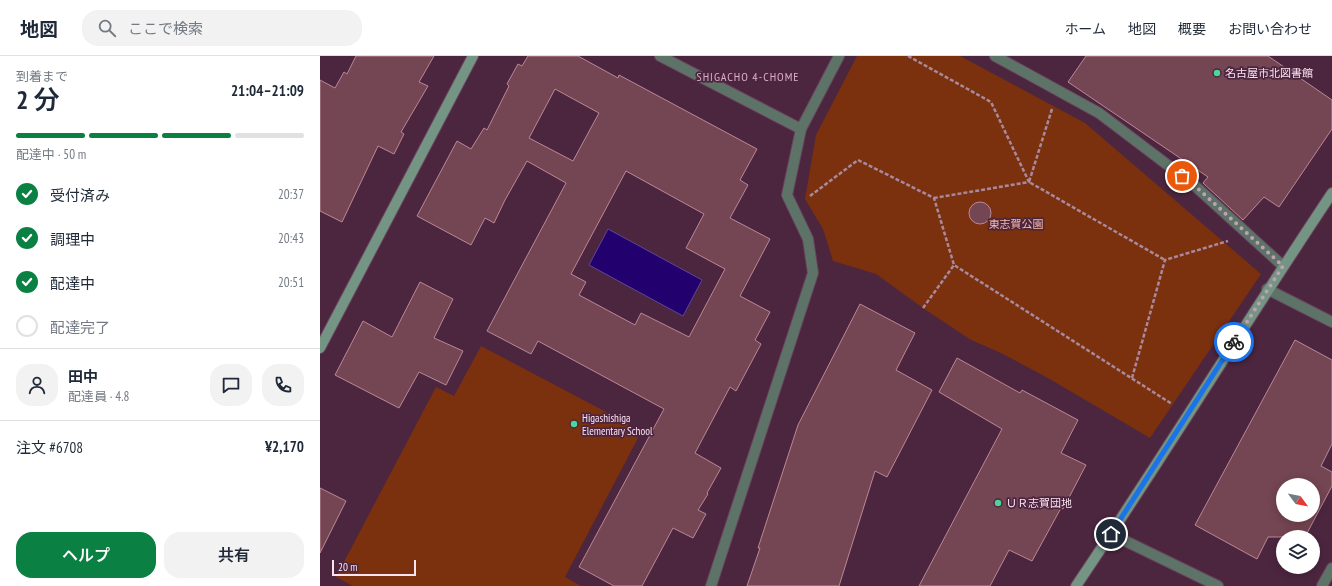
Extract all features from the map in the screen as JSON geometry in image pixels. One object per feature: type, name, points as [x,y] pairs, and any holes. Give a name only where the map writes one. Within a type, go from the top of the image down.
[{"type":"street","points":[[320,348],[474,56]]},
{"type":"street","points":[[660,56],[801,129]]},
{"type":"street","points":[[711,586],[813,273],[808,239],[787,195],[801,129],[839,56]]},
{"type":"street","points":[[995,56],[1099,113],[1112,122],[1194,185],[1283,266]]},
{"type":"street","points":[[1076,586],[1111,534],[1267,289],[1332,193]]},
{"type":"street","points":[[1267,289],[1332,322]]},
{"type":"street","points":[[1111,534],[1218,586]]},
{"type":"street","points":[[1322,586],[1332,568]]},
{"type":"path","points":[[908,56],[990,102],[1029,182],[1165,260],[1248,234]]},
{"type":"path","points":[[1029,182],[1058,90]]},
{"type":"path","points":[[805,199],[858,160],[934,198],[1029,182]]},
{"type":"path","points":[[934,198],[954,265],[1188,414]]},
{"type":"path","points":[[1132,378],[1165,260]]},
{"type":"path","points":[[923,308],[954,265]]},
{"type":"green space","name":"東志賀公園","points":[[857,56],[960,56],[1085,123],[1261,274],[1150,438],[1048,378],[1001,353],[971,340],[876,274],[833,261],[823,229],[805,199],[816,135]]},
{"type":"green space","points":[[481,346],[627,423],[638,438],[565,577],[581,586],[353,586],[336,577],[436,387],[454,396]]},
{"type":"shaded area","points":[[608,229],[702,280],[683,316],[589,265]]},
{"type":"building","points":[[356,56],[434,56],[419,82],[428,86],[401,132],[404,134],[394,154],[378,146],[342,222],[320,211],[320,80],[335,88],[344,72],[347,74]]},
{"type":"building","points":[[528,56],[578,56],[618,78],[619,75],[757,149],[740,180],[748,185],[730,218],[770,239],[740,296],[770,312],[755,340],[761,344],[736,391],[730,387],[695,453],[721,468],[698,510],[706,514],[693,538],[673,528],[642,586],[614,586],[579,567],[664,409],[538,341],[531,354],[487,331],[566,183],[527,161],[494,223],[485,218],[471,245],[417,216],[457,141],[471,149],[484,128],[487,130],[509,86],[507,84],[518,64],[522,66]],"holes":[[[555,89],[599,113],[573,161],[529,138]],[[626,171],[704,214],[686,248],[725,269],[689,337],[641,313],[635,325],[579,295],[586,282],[571,274]]]},
{"type":"building","points":[[1086,56],[1268,56],[1332,100],[1332,129],[1279,207],[1264,197],[1243,220],[1203,183],[1208,177],[1068,82]]},
{"type":"building","points":[[976,202],[984,202],[991,209],[991,217],[984,224],[976,224],[969,217],[969,209]]},
{"type":"building","points":[[420,282],[453,299],[434,338],[463,351],[446,385],[419,372],[399,408],[335,375],[363,321],[392,337]]},
{"type":"building","points":[[860,304],[915,333],[896,370],[932,390],[887,477],[875,471],[839,586],[747,586],[798,425]]},
{"type":"building","points":[[1295,340],[1332,360],[1332,444],[1321,466],[1332,472],[1332,486],[1320,509],[1320,478],[1276,478],[1276,522],[1313,522],[1309,530],[1276,530],[1276,537],[1268,537],[1257,559],[1195,525]]},
{"type":"building","name":"ＵＲ志賀団地","points":[[957,358],[1020,393],[1022,390],[1078,420],[1061,453],[1086,465],[1063,509],[1061,508],[1032,561],[1009,550],[990,586],[919,586],[1002,429],[939,392]]},
{"type":"building","points":[[320,488],[346,501],[320,553]]},
{"type":"way so far","points":[[1182,176],[1194,185],[1283,266],[1234,342]]},
{"type":"place","name":"名古屋市北図書館","points":[[1217,73]]},
{"type":"place","name":"Higashishiga Elementary School","points":[[574,424]]},
{"type":"place","name":"ＵＲ志賀団地","points":[[998,503]]},
{"type":"district","name":"SHIGACHO 4-CHOME","points":[[748,76]]},
{"type":"route","points":[[1111,534],[1234,342]]}]
